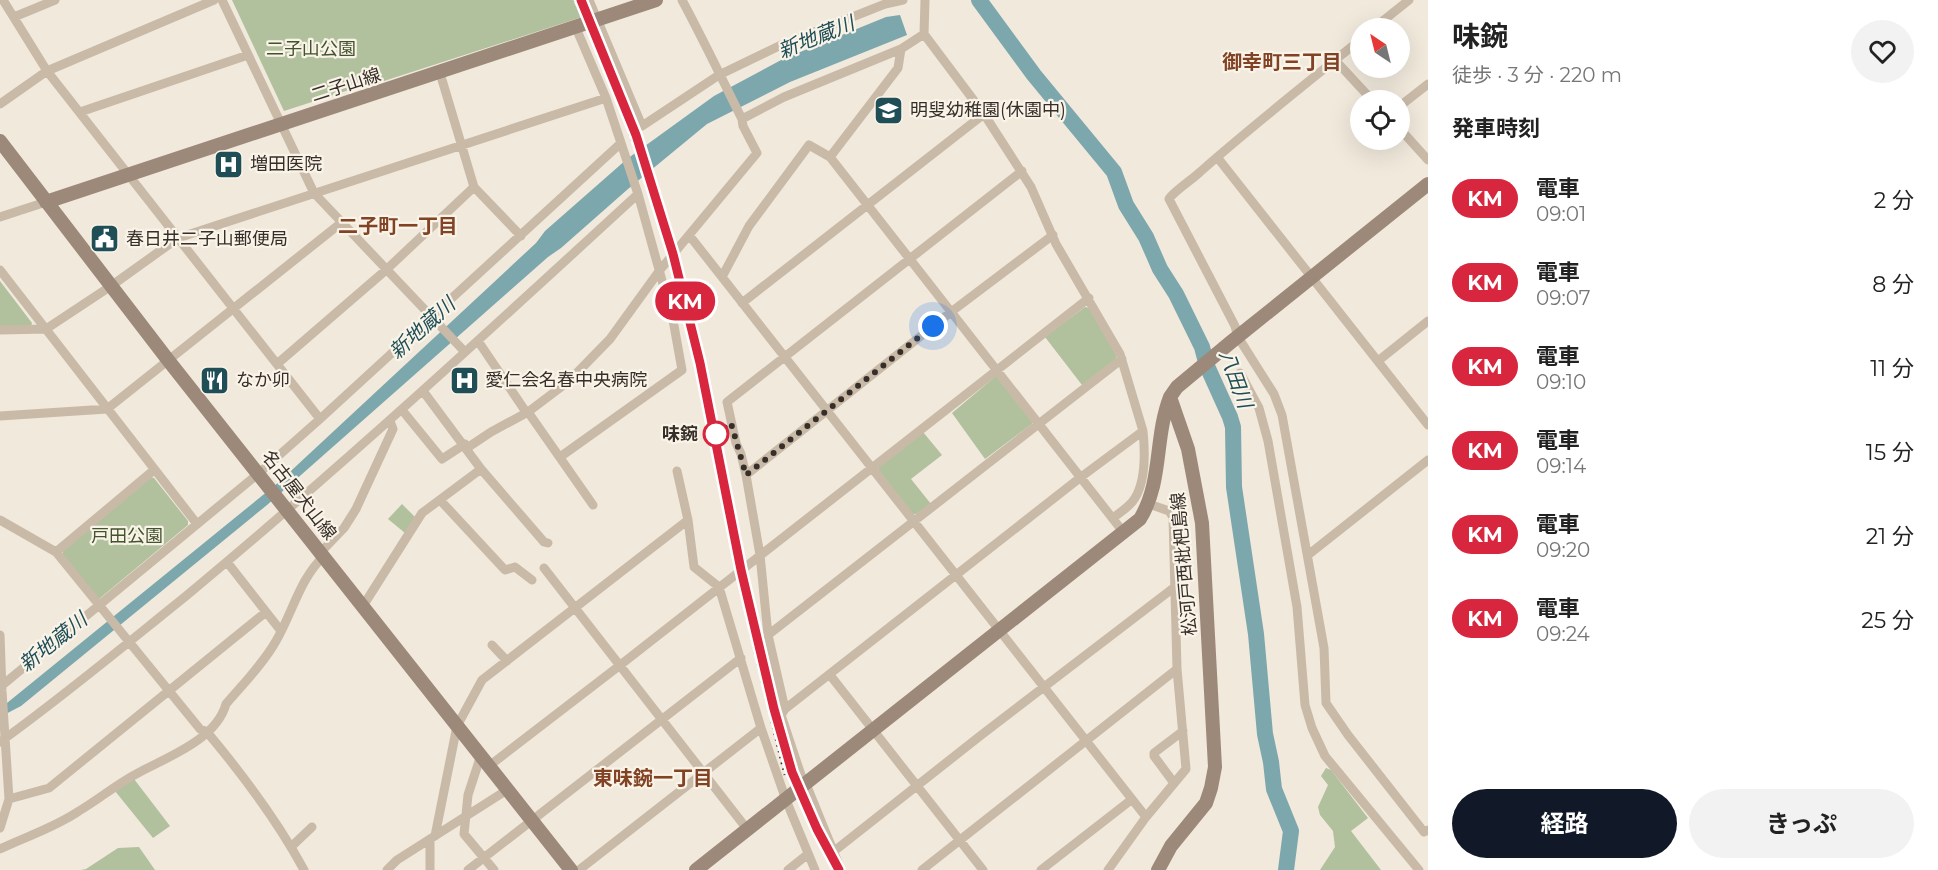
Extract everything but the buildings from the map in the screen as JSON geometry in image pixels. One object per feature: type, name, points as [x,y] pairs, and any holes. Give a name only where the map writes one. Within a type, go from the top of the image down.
[{"type":"main road","name":"二子山線","points":[[46,202],[656,0]]},
{"type":"main road","name":"名古屋犬山線","points":[[0,141],[168,360],[571,870]]},
{"type":"main road","points":[[696,870],[1140,519],[1149,504],[1155,482],[1163,415],[1174,392],[1234,339],[1428,184]]},
{"type":"main road","name":"松河戸西枇杷島線","points":[[1158,870],[1171,846],[1206,803],[1215,767],[1202,523],[1174,392]]},
{"type":"street","points":[[3,0],[47,71],[320,419]]},
{"type":"street","points":[[14,17],[55,0]]},
{"type":"street","points":[[0,104],[47,71],[214,0]]},
{"type":"street","points":[[222,0],[314,193],[463,350]]},
{"type":"street","points":[[589,0],[642,126],[720,78],[779,46],[885,4],[903,0]]},
{"type":"street","points":[[402,410],[442,459],[527,412],[569,381],[610,339],[660,270],[757,153],[743,126],[741,116],[720,78],[713,58],[682,0]]},
{"type":"street","points":[[925,0],[924,34],[984,114],[1022,171],[1053,236],[1109,331],[1122,359],[1143,430],[1140,484],[1135,498],[1113,518]]},
{"type":"street","points":[[1386,18],[1409,0]]},
{"type":"street","points":[[560,457],[682,370],[673,320],[638,195],[606,98],[576,28]]},
{"type":"street","points":[[741,116],[901,49],[924,34]]},
{"type":"street","points":[[1350,47],[1169,199],[1235,326],[1234,339],[1274,394],[1282,415],[1324,648],[1326,703],[1348,735],[1424,832],[1428,830]]},
{"type":"street","points":[[830,157],[898,68],[901,49]]},
{"type":"street","points":[[80,112],[248,55]]},
{"type":"street","points":[[1335,60],[1363,90]]},
{"type":"street","points":[[440,73],[474,187],[521,236]]},
{"type":"street","points":[[1410,98],[1428,84]]},
{"type":"street","points":[[0,330],[46,329],[178,238],[606,98]]},
{"type":"street","points":[[742,303],[984,114]]},
{"type":"street","points":[[1410,140],[1428,160]]},
{"type":"street","points":[[2,687],[197,524],[261,475],[320,419],[433,319],[621,143]]},
{"type":"street","points":[[722,277],[749,226],[809,145],[830,157],[1124,533]]},
{"type":"street","points":[[1217,157],[1428,425]]},
{"type":"street","points":[[785,710],[768,635],[760,555],[746,475],[736,444],[727,402],[1022,171]]},
{"type":"street","points":[[277,364],[386,270],[474,187]]},
{"type":"street","points":[[3,737],[227,562],[390,421],[463,350],[478,341],[638,195]]},
{"type":"street","points":[[0,216],[46,202]]},
{"type":"street","points":[[0,416],[107,409],[341,223]]},
{"type":"street","points":[[689,235],[1084,741],[1146,817]]},
{"type":"street","points":[[746,475],[951,312],[1053,236]]},
{"type":"street","points":[[0,270],[197,524]]},
{"type":"street","points":[[494,870],[464,834],[468,795],[485,760],[619,666],[1089,298]]},
{"type":"street","points":[[1378,361],[1428,321]]},
{"type":"street","points":[[478,341],[594,505]]},
{"type":"street","points":[[768,635],[1122,359]]},
{"type":"street","points":[[1240,373],[1259,408],[1266,431],[1297,607],[1305,705],[1312,728],[1325,756],[1419,870]]},
{"type":"street","points":[[423,391],[482,469],[544,542],[548,543]]},
{"type":"street","points":[[0,849],[53,826],[138,773],[181,753],[207,732],[224,712],[226,704],[265,658],[281,632],[315,564],[356,509],[393,429],[390,421]]},
{"type":"street","points":[[841,870],[807,783],[801,775],[781,715],[1143,430]]},
{"type":"street","points":[[1308,555],[1428,460]]},
{"type":"street","points":[[363,606],[422,513],[482,469]]},
{"type":"street","points":[[56,552],[154,470]]},
{"type":"street","points":[[677,471],[688,520],[694,567],[718,587],[761,728],[786,800],[815,870]]},
{"type":"street","points":[[440,500],[504,570],[515,567],[532,580]]},
{"type":"street","points":[[1108,870],[1146,817],[1186,769],[1177,669],[1173,517],[1169,511],[1149,504]]},
{"type":"street","points":[[0,519],[56,552],[169,692],[200,729],[207,732],[240,772],[291,846],[304,870]]},
{"type":"street","points":[[430,870],[432,837],[457,726],[482,680],[688,520]]},
{"type":"street","points":[[227,562],[281,632]]},
{"type":"street","points":[[544,568],[747,829]]},
{"type":"street","points":[[833,852],[1176,586]]},
{"type":"street","points":[[9,799],[49,788],[266,612]]},
{"type":"street","points":[[0,635],[3,737],[9,799],[0,828]]},
{"type":"street","points":[[492,645],[507,661]]},
{"type":"street","points":[[468,870],[741,658]]},
{"type":"street","points":[[922,870],[1177,669]]},
{"type":"street","points":[[830,675],[983,870]]},
{"type":"street","points":[[579,870],[761,728]]},
{"type":"street","points":[[1174,783],[1154,753],[1183,731]]},
{"type":"street","points":[[387,870],[397,860],[507,790]]},
{"type":"street","points":[[1041,870],[1131,800]]},
{"type":"street","points":[[291,846],[312,827]]},
{"type":"street","points":[[788,870],[808,854]]},
{"type":"green space","name":"二子山公園","points":[[232,0],[573,0],[582,17],[284,111]]},
{"type":"green space","points":[[0,281],[32,323],[31,326],[0,326]]},
{"type":"green space","points":[[1085,307],[1090,308],[1116,354],[1116,359],[1082,385],[1045,337]]},
{"type":"green space","points":[[996,376],[1033,423],[985,459],[952,413]]},
{"type":"green space","points":[[923,432],[942,455],[911,479],[931,504],[916,514],[912,514],[878,470],[879,466]]},
{"type":"green space","name":"戸田公園","points":[[150,477],[154,478],[188,521],[188,525],[99,599],[63,555],[63,550]]},
{"type":"green space","points":[[402,504],[416,518],[405,533],[388,519]]},
{"type":"green space","points":[[1326,768],[1331,770],[1368,818],[1351,831],[1381,870],[1320,870],[1335,847],[1333,831],[1320,815],[1318,807],[1328,785],[1321,776]]},
{"type":"green space","points":[[134,779],[170,826],[153,838],[115,791]]},
{"type":"green space","points":[[139,847],[155,870],[81,870],[118,848]]},
{"type":"water","points":[[900,15],[907,35],[790,82],[707,124],[548,257],[267,505],[21,706],[0,717],[7,703],[279,482],[536,243],[545,231],[627,159],[714,96],[783,59],[886,17]]},
{"type":"waterway","name":"八田川","points":[[979,0],[1034,75],[1114,172],[1126,205],[1146,237],[1160,269],[1176,294],[1202,347],[1207,366],[1230,417],[1233,427],[1234,487],[1256,634],[1265,734],[1274,789],[1291,831],[1286,870]]},
{"type":"railway","points":[[575,0],[630,134],[660,226],[686,319],[736,567],[785,775]]},
{"type":"train","name":"KM","points":[[581,0],[636,135],[673,254],[717,439],[741,570],[774,709],[792,772],[817,829],[839,870]]},
{"type":"place","name":"明叟幼稚園(休園中)","points":[[889,110]]},
{"type":"place","name":"増田医院","points":[[229,164]]},
{"type":"place","name":"春日井二子山郵便局","points":[[105,239]]},
{"type":"place","name":"なか卯","points":[[215,380]]},
{"type":"place","name":"愛仁会名春中央病院","points":[[464,380]]},
{"type":"place","name":"味鋺","points":[[716,434]]},
{"type":"district","name":"御幸町三丁目","points":[[1282,62]]},
{"type":"district","name":"二子町一丁目","points":[[398,226]]},
{"type":"district","name":"東味鋺一丁目","points":[[653,778]]},
{"type":"route","points":[[716,434],[731,423],[746,475],[933,326]]},
{"type":"water label","name":"新地蔵川","points":[[816,37]]},
{"type":"water label","name":"新地蔵川","points":[[422,328]]},
{"type":"water label","name":"新地蔵川","points":[[53,642]]}]
